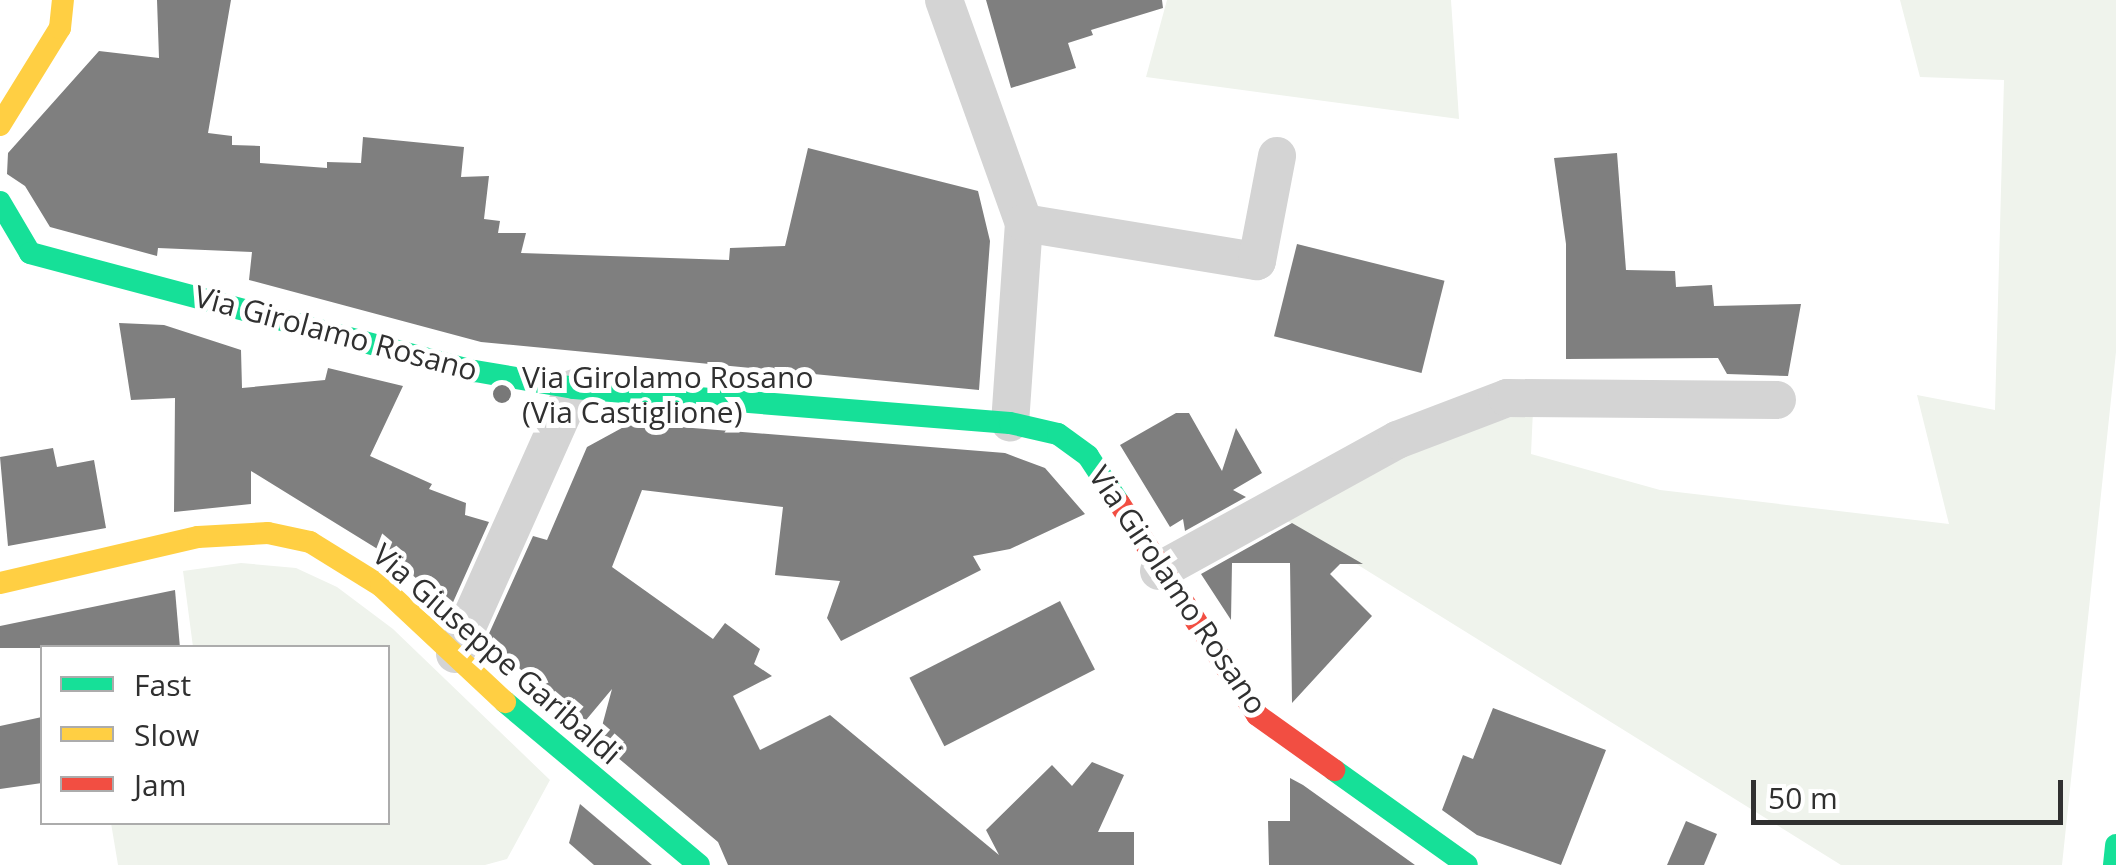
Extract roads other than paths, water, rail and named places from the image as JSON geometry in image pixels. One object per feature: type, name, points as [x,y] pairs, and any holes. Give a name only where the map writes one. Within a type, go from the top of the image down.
[{"type":"main road","points":[[0,125],[60,28],[62,0]]},
{"type":"main road","name":"Via Girolamo Rosano","points":[[0,202],[15,248],[475,370],[574,388],[1010,422],[1058,434],[1088,456],[1257,715],[1467,865]]},
{"type":"main road","name":"Via Giuseppe Garibaldi","points":[[0,582],[198,537],[268,534],[310,542],[382,586],[699,865]]},
{"type":"main road","points":[[2114,865],[2116,846]]},
{"type":"street","points":[[944,0],[1024,223],[1010,422]]},
{"type":"street","points":[[1024,223],[1257,261],[1276,156]]},
{"type":"street","points":[[455,654],[574,388]]},
{"type":"street","points":[[1160,571],[1398,440],[1507,398],[1777,400]]},
{"type":"place","name":"Via Girolamo Rosano (Via Castiglione)","points":[[502,394]]}]
